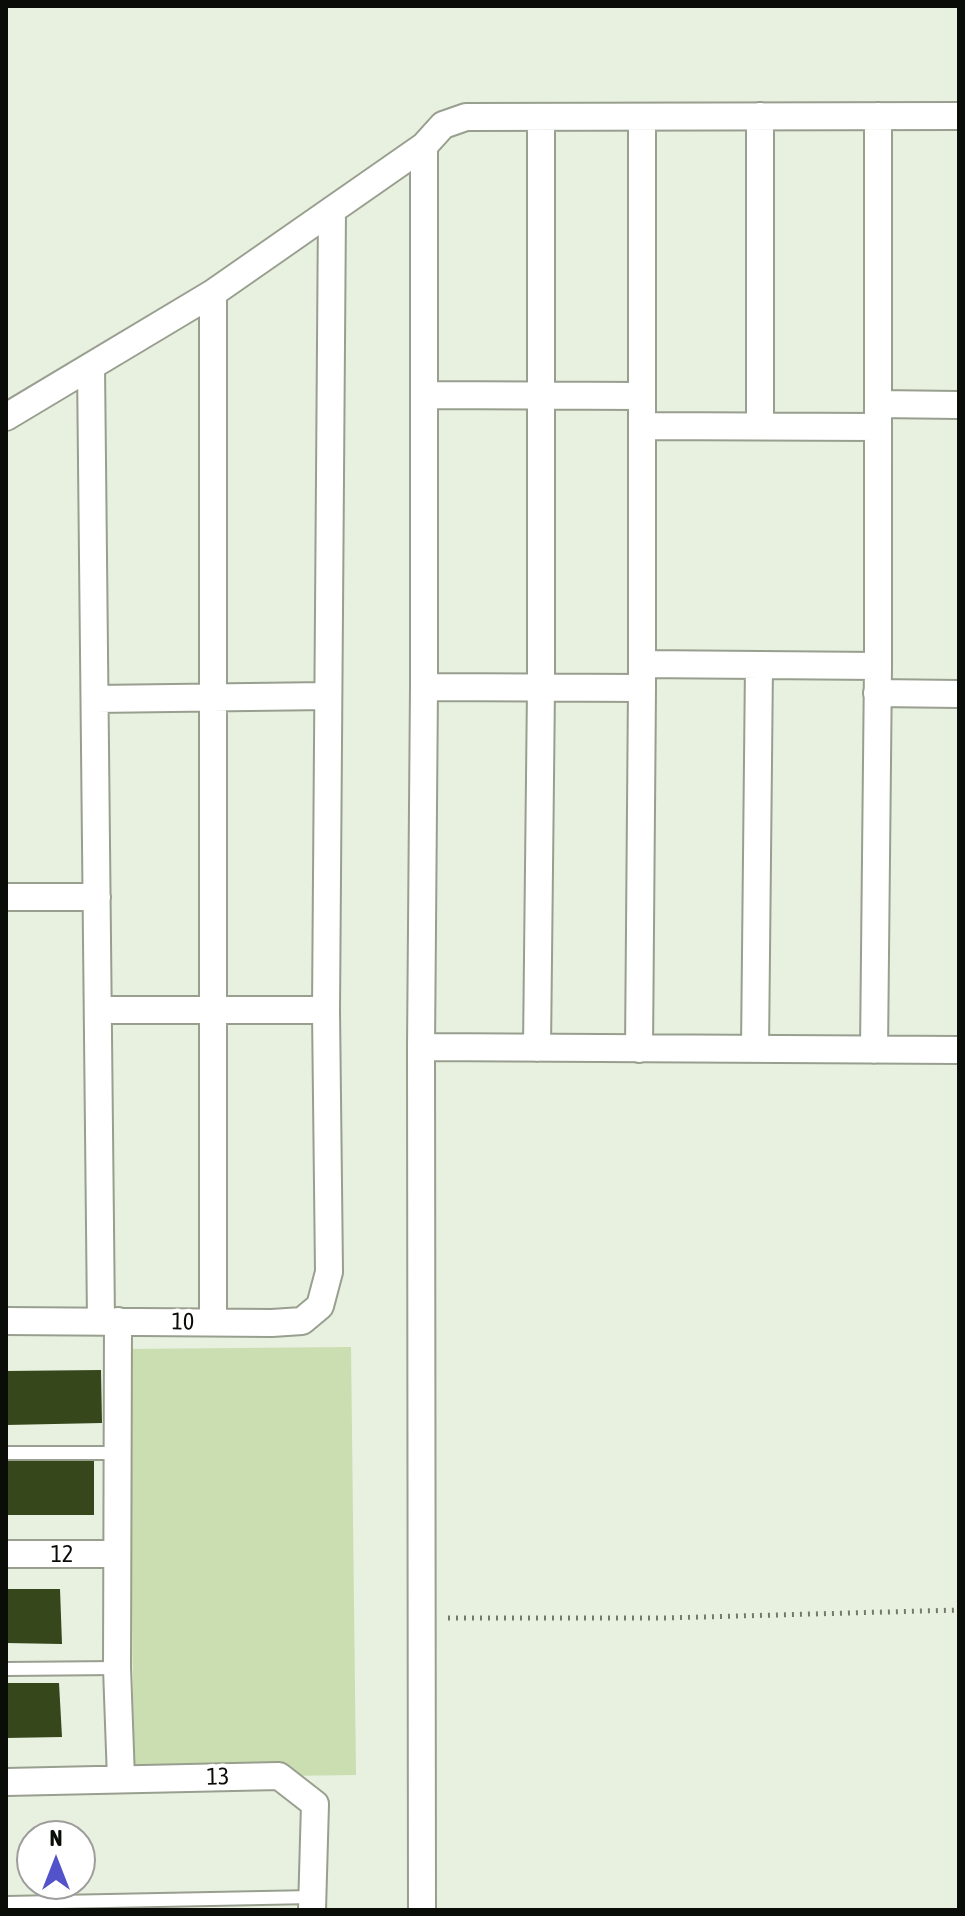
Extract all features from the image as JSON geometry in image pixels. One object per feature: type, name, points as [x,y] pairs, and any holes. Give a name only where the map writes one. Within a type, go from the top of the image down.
[{"type":"street","points":[[760,116],[760,426]]},
{"type":"street","points":[[874,1050],[878,116]]},
{"type":"street","points":[[6,417],[213,293],[424,146],[443,125],[466,117],[959,116]]},
{"type":"street","points":[[537,1048],[541,688],[541,117]]},
{"type":"street","points":[[639,1049],[642,117]]},
{"type":"street","points":[[422,1910],[424,146]]},
{"type":"street","name":"10","points":[[6,1321],[302,1321],[320,1306],[329,1272],[326,1010],[332,210]]},
{"type":"street","points":[[213,293],[213,1322]]},
{"type":"street","points":[[91,366],[98,1010],[117,1453],[117,1668],[121,1779]]},
{"type":"street","points":[[424,395],[642,396]]},
{"type":"street","points":[[642,426],[760,426],[878,416],[959,405]]},
{"type":"street","points":[[424,687],[541,688],[759,665],[878,666]]},
{"type":"street","points":[[755,1049],[759,665]]},
{"type":"street","points":[[877,693],[959,694]]},
{"type":"street","points":[[95,699],[327,696]]},
{"type":"street","points":[[6,897],[97,897]]},
{"type":"street","points":[[98,1010],[326,1010]]},
{"type":"street","points":[[421,1047],[959,1050]]},
{"type":"street","name":"12","points":[[6,1554],[117,1554]]},
{"type":"street","name":"13","points":[[6,1782],[279,1776],[315,1804],[312,1903]]},
{"type":"lane","points":[[6,1453],[117,1453]]},
{"type":"lane","points":[[6,1669],[117,1668]]},
{"type":"lane","points":[[6,1903],[312,1903]]},
{"type":"path","points":[[421,1618],[665,1618],[959,1610]]},
{"type":"green space","points":[[351,1347],[356,1775],[134,1778],[129,1349]]},
{"type":"building","points":[[101,1370],[102,1423],[6,1425],[6,1371]]},
{"type":"building","points":[[6,1456],[94,1457],[94,1515],[6,1515]]},
{"type":"building","points":[[6,1589],[60,1589],[62,1644],[6,1643]]},
{"type":"building","points":[[6,1683],[59,1683],[62,1737],[6,1738]]}]
